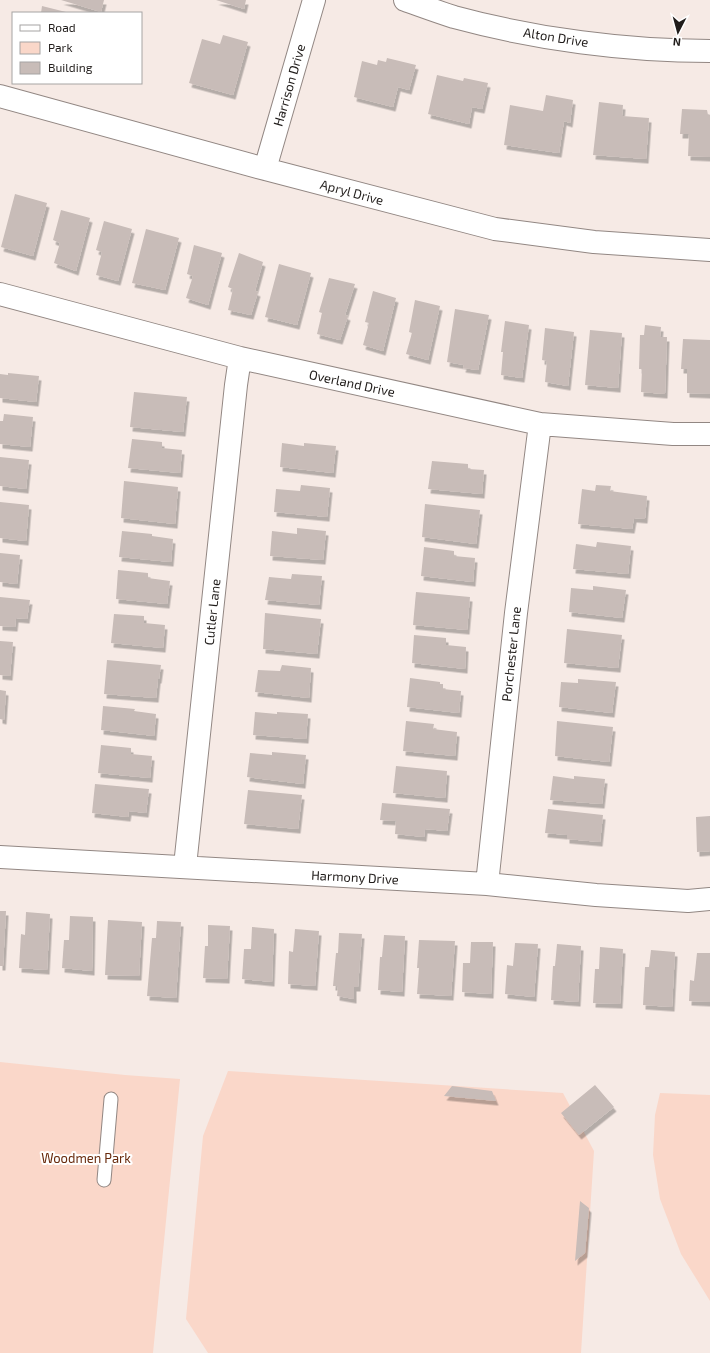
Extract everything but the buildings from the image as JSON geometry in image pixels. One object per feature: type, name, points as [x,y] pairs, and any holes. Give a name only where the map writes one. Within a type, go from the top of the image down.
[{"type":"street","name":"Harrison Drive","points":[[265,169],[314,0]]},
{"type":"street","name":"Alton Drive","points":[[405,0],[454,17],[542,37],[641,49],[710,51]]},
{"type":"street","name":"Apryl Drive","points":[[0,96],[265,169],[495,229],[594,242],[710,250]]},
{"type":"street","name":"Overland Drive","points":[[0,294],[240,358],[540,424],[672,434],[710,434]]},
{"type":"street","name":"Cutler Lane","points":[[185,866],[240,358]]},
{"type":"street","name":"Porchester Lane","points":[[487,884],[516,613],[540,424]]},
{"type":"street","name":"Harmony Drive","points":[[0,857],[185,866],[487,884],[596,895],[688,901],[710,899]]},
{"type":"lane","points":[[104,1180],[111,1098]]},
{"type":"green space","name":"Woodmen Park","points":[[0,1062],[180,1079],[153,1353],[0,1353]]},
{"type":"green space","points":[[228,1071],[563,1093],[594,1151],[581,1353],[208,1353],[186,1319],[203,1136]]},
{"type":"green space","points":[[660,1093],[710,1095],[710,1301],[681,1254],[660,1199],[653,1155],[655,1115]]}]
